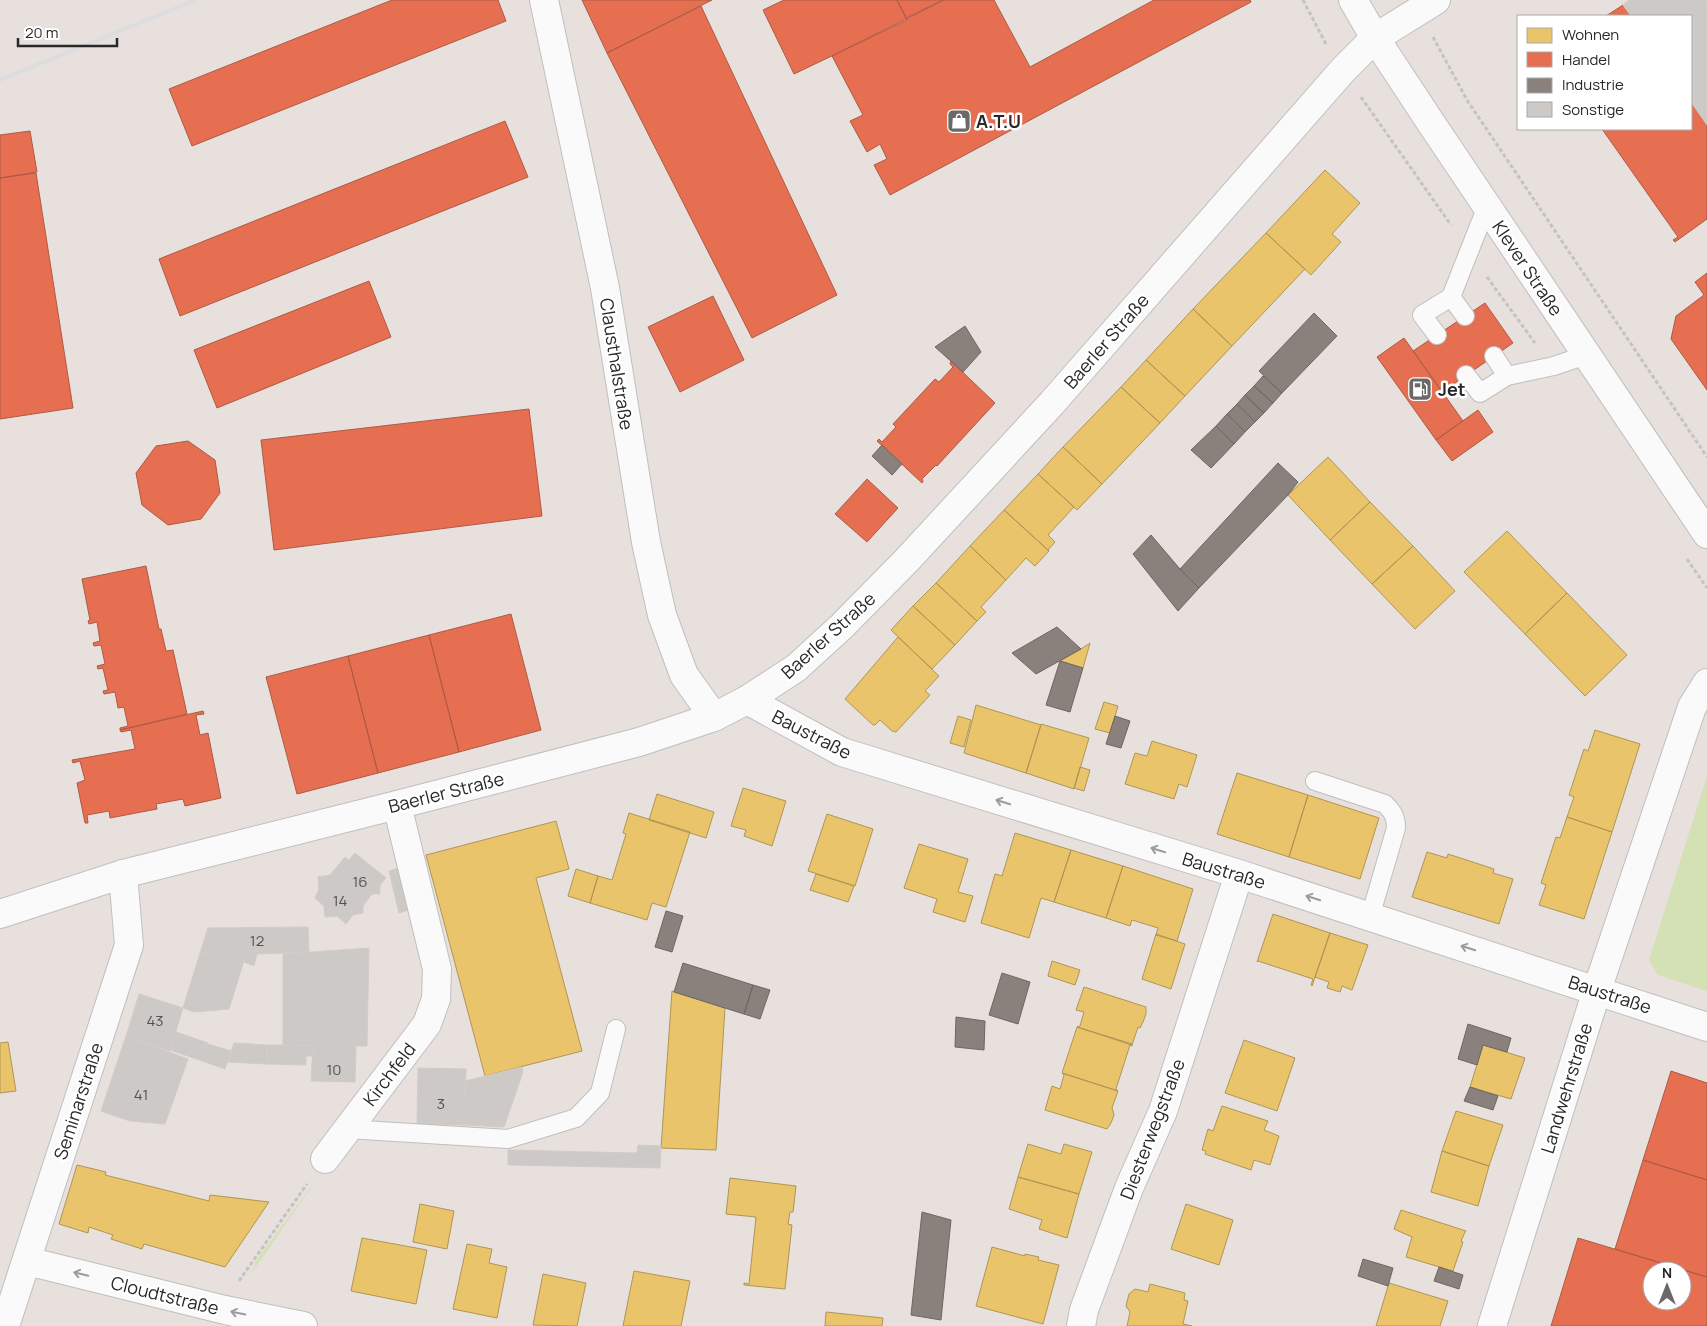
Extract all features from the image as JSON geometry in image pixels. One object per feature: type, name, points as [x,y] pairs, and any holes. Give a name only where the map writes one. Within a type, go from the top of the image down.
[{"type":"street","name":"Clausthalstraße","points":[[544,0],[605,288],[646,542],[662,615],[684,675],[714,717]]},
{"type":"street","name":"Klever Straße","points":[[1353,0],[1375,38],[1707,534]]},
{"type":"street","name":"Baerler Straße","points":[[0,914],[123,874],[639,742],[714,717],[748,700],[796,668],[842,626],[907,560],[1052,403],[1343,70],[1375,38],[1427,5]]},
{"type":"street","name":"Landwehrstraße","points":[[1492,1326],[1597,990],[1692,707],[1707,683]]},
{"type":"street","name":"Baustraße","points":[[748,700],[842,752],[1239,874],[1707,1027]]},
{"type":"street","name":"Kirchfeld","points":[[325,1158],[427,1024],[436,999],[437,969],[397,805]]},
{"type":"street","name":"Seminarstraße","points":[[5,1326],[129,946],[123,874]]},
{"type":"street","name":"Diesterwegstraße","points":[[1081,1326],[1084,1310],[1129,1188],[1163,1111],[1239,874]]},
{"type":"street","name":"Cloudtstraße","points":[[27,1261],[225,1310],[303,1326]]},
{"type":"lane","points":[[1437,335],[1422,315],[1451,297],[1487,206]]},
{"type":"lane","points":[[1451,297],[1465,316]]},
{"type":"lane","points":[[1466,375],[1480,393],[1507,376],[1554,366],[1586,355]]},
{"type":"lane","points":[[1494,356],[1507,376]]},
{"type":"lane","points":[[1315,782],[1385,804],[1392,811],[1396,819],[1396,828],[1370,917]]},
{"type":"lane","points":[[347,1129],[508,1139],[576,1118],[600,1093],[616,1029]]},
{"type":"path","points":[[1303,0],[1343,70],[1527,334],[1554,366]]},
{"type":"path","points":[[1427,5],[1467,100],[1707,457]]},
{"type":"path","points":[[1684,556],[1707,588]]},
{"type":"path","points":[[225,1310],[239,1280],[325,1158]]},
{"type":"green space","points":[[1707,776],[1707,991],[1658,975],[1649,960]]},
{"type":"green space","points":[[321,1173],[251,1274],[256,1261]]},
{"type":"building: Wohnen","points":[[1325,170],[1360,203],[1332,234],[1341,242],[1311,275],[1266,233]]},
{"type":"building: Wohnen","points":[[1266,233],[1305,269],[1232,346],[1193,309]]},
{"type":"building: Wohnen","points":[[1193,309],[1232,346],[1185,396],[1146,360]]},
{"type":"building: Wohnen","points":[[1146,360],[1185,396],[1160,423],[1121,387]]},
{"type":"building: Wohnen","points":[[1121,387],[1160,423],[1102,484],[1063,447]]},
{"type":"building: Wohnen","points":[[1063,447],[1102,484],[1077,510],[1038,474]]},
{"type":"building: Wohnen","points":[[1328,457],[1370,502],[1330,540],[1288,495]]},
{"type":"building: Wohnen","points":[[1038,474],[1074,507],[1048,535],[1055,542],[1048,550],[1004,510]]},
{"type":"building: Wohnen","points":[[1370,502],[1413,546],[1372,584],[1330,540]]},
{"type":"building: Wohnen","points":[[1004,510],[1049,551],[1035,566],[1026,558],[1006,580],[970,546]]},
{"type":"building: Wohnen","points":[[1507,531],[1567,593],[1525,634],[1464,572]]},
{"type":"building: Wohnen","points":[[970,546],[1006,580],[981,607],[986,612],[977,621],[936,583]]},
{"type":"building: Wohnen","points":[[1413,546],[1455,591],[1415,629],[1372,584]]},
{"type":"building: Wohnen","points":[[936,583],[977,621],[955,645],[913,606]]},
{"type":"building: Wohnen","points":[[1567,593],[1627,655],[1585,696],[1525,634]]},
{"type":"building: Wohnen","points":[[913,606],[955,645],[932,669],[891,630]]},
{"type":"building: Wohnen","points":[[898,637],[939,676],[925,691],[930,695],[896,732],[892,731],[880,720],[873,725],[845,699]]},
{"type":"building: Wohnen","points":[[1090,643],[1083,668],[1060,661],[1081,649]]},
{"type":"building: Wohnen","points":[[1104,702],[1118,706],[1110,733],[1095,729]]},
{"type":"building: Wohnen","points":[[976,705],[1041,725],[1026,773],[964,753]]},
{"type":"building: Wohnen","points":[[958,716],[971,720],[964,747],[950,743]]},
{"type":"building: Wohnen","points":[[1041,724],[1089,738],[1074,789],[1026,773]]},
{"type":"building: Wohnen","points":[[1595,730],[1640,744],[1612,832],[1567,817],[1574,797],[1569,795],[1584,749],[1588,751]]},
{"type":"building: Wohnen","points":[[1152,741],[1197,755],[1187,787],[1179,784],[1174,799],[1125,784],[1135,753],[1147,756]]},
{"type":"building: Wohnen","points":[[1080,767],[1090,770],[1084,791],[1074,788]]},
{"type":"building: Wohnen","points":[[1237,773],[1308,795],[1289,857],[1217,834]]},
{"type":"building: Wohnen","points":[[743,788],[786,801],[772,846],[744,836],[746,830],[731,826]]},
{"type":"building: Wohnen","points":[[657,794],[714,812],[706,838],[649,820]]},
{"type":"building: Wohnen","points":[[1308,795],[1379,818],[1360,879],[1289,857]]},
{"type":"building: Wohnen","points":[[629,813],[690,832],[666,907],[652,903],[647,920],[590,903],[598,876],[612,880],[626,834],[623,833]]},
{"type":"building: Wohnen","points":[[827,814],[873,829],[855,886],[808,871]]},
{"type":"building: Wohnen","points":[[1567,817],[1612,832],[1584,919],[1539,905],[1546,885],[1541,883],[1556,837],[1560,838]]},
{"type":"building: Wohnen","points":[[556,821],[569,869],[536,878],[582,1051],[485,1076],[426,855]]},
{"type":"building: Wohnen","points":[[1015,833],[1071,850],[1054,902],[1041,898],[1029,938],[981,923],[995,874],[1002,876]]},
{"type":"building: Wohnen","points":[[919,844],[968,859],[958,892],[973,896],[965,922],[933,912],[937,899],[904,888]]},
{"type":"building: Wohnen","points":[[1071,850],[1123,866],[1106,918],[1054,902]]},
{"type":"building: Wohnen","points":[[1427,852],[1447,858],[1448,854],[1494,869],[1493,873],[1513,879],[1499,924],[1412,897]]},
{"type":"building: Wohnen","points":[[1123,866],[1193,889],[1177,941],[1156,935],[1158,928],[1132,920],[1130,926],[1106,918]]},
{"type":"building: Wohnen","points":[[576,869],[598,876],[590,903],[568,896]]},
{"type":"building: Wohnen","points":[[816,874],[854,886],[848,902],[810,890]]},
{"type":"building: Wohnen","points":[[1273,914],[1330,933],[1312,986],[1313,979],[1257,962]]},
{"type":"building: Wohnen","points":[[1330,933],[1368,945],[1352,990],[1342,986],[1340,992],[1327,988],[1329,982],[1315,977]]},
{"type":"building: Wohnen","points":[[1156,934],[1185,944],[1171,989],[1142,979]]},
{"type":"building: Wohnen","points":[[1052,961],[1080,970],[1075,985],[1048,976]]},
{"type":"building: Wohnen","points":[[1084,987],[1146,1007],[1146,1014],[1140,1028],[1138,1027],[1132,1045],[1077,1027],[1080,1026],[1084,1012],[1076,1010]]},
{"type":"building: Wohnen","points":[[672,991],[725,1008],[716,1150],[661,1148]]},
{"type":"building: Wohnen","points":[[1077,1027],[1132,1044],[1132,1046],[1130,1045],[1116,1089],[1118,1091],[1062,1073]]},
{"type":"building: Wohnen","points":[[1244,1040],[1295,1058],[1277,1111],[1225,1093]]},
{"type":"building: Wohnen","points":[[8,1042],[16,1091],[0,1093],[0,1043]]},
{"type":"building: Wohnen","points":[[1483,1045],[1525,1058],[1511,1099],[1470,1087]]},
{"type":"building: Wohnen","points":[[1062,1073],[1118,1091],[1112,1108],[1114,1115],[1107,1129],[1045,1110],[1052,1086],[1060,1089],[1064,1075]]},
{"type":"building: Wohnen","points":[[1222,1106],[1268,1121],[1264,1130],[1279,1136],[1270,1165],[1254,1160],[1251,1170],[1205,1154],[1206,1151],[1202,1150],[1208,1129],[1213,1131]]},
{"type":"building: Wohnen","points":[[1456,1111],[1503,1125],[1489,1166],[1442,1151]]},
{"type":"building: Wohnen","points":[[1028,1144],[1061,1154],[1064,1144],[1092,1152],[1079,1194],[1018,1177]]},
{"type":"building: Wohnen","points":[[1442,1151],[1489,1166],[1478,1206],[1431,1192]]},
{"type":"building: Wohnen","points":[[77,1165],[106,1172],[105,1175],[209,1201],[210,1195],[269,1202],[225,1267],[144,1244],[142,1249],[111,1239],[113,1235],[89,1227],[88,1233],[59,1224]]},
{"type":"building: Wohnen","points":[[1018,1177],[1079,1194],[1067,1238],[1039,1229],[1042,1220],[1009,1209]]},
{"type":"building: Wohnen","points":[[730,1178],[796,1186],[793,1212],[790,1212],[788,1224],[792,1225],[785,1289],[744,1285],[744,1283],[749,1284],[756,1217],[726,1214]]},
{"type":"building: Wohnen","points":[[420,1204],[454,1211],[447,1249],[413,1242]]},
{"type":"building: Wohnen","points":[[1186,1204],[1233,1220],[1219,1265],[1171,1249]]},
{"type":"building: Wohnen","points":[[1401,1210],[1466,1231],[1461,1241],[1463,1242],[1453,1271],[1406,1257],[1412,1237],[1394,1229]]},
{"type":"building: Wohnen","points":[[362,1238],[427,1250],[416,1304],[351,1291]]},
{"type":"building: Wohnen","points":[[467,1244],[492,1249],[489,1263],[507,1267],[497,1318],[453,1309]]},
{"type":"building: Wohnen","points":[[992,1247],[1025,1256],[1025,1254],[1039,1257],[1038,1260],[1059,1265],[1043,1324],[976,1306]]},
{"type":"building: Wohnen","points":[[634,1271],[690,1281],[681,1326],[623,1326]]},
{"type":"building: Wohnen","points":[[543,1274],[586,1283],[577,1326],[533,1325]]},
{"type":"building: Wohnen","points":[[1389,1283],[1448,1301],[1440,1326],[1376,1326]]},
{"type":"building: Wohnen","points":[[1150,1284],[1185,1293],[1184,1300],[1188,1301],[1183,1324],[1192,1326],[1127,1326],[1130,1312],[1126,1306],[1129,1294],[1135,1289],[1148,1292]]},
{"type":"building: Wohnen","points":[[826,1312],[883,1318],[882,1326],[825,1326]]},
{"type":"building: Handel","points":[[392,0],[498,0],[506,21],[192,146],[169,89]]},
{"type":"building: Handel","points":[[582,0],[712,0],[607,53]]},
{"type":"building: Handel","points":[[784,0],[897,0],[907,20],[794,74],[763,10]]},
{"type":"building: Handel","points":[[897,0],[943,0],[906,18]]},
{"type":"building: Handel","points":[[944,0],[994,0],[1030,67],[1154,0],[1250,0],[1251,2],[890,195],[874,165],[887,159],[880,144],[867,152],[850,121],[863,115],[832,56]]},
{"type":"building: Handel","points":[[1623,5],[1630,15],[1608,15]]},
{"type":"building: Handel","points":[[701,6],[837,295],[752,338],[607,53]]},
{"type":"building: Handel","points":[[1692,103],[1707,125],[1707,219],[1675,242],[1673,240],[1678,237],[1603,130],[1692,130]]},
{"type":"building: Handel","points":[[505,121],[528,177],[180,316],[159,259]]},
{"type":"building: Handel","points":[[30,131],[37,172],[0,178],[0,135]]},
{"type":"building: Handel","points":[[36,173],[73,408],[0,419],[0,178]]},
{"type":"building: Handel","points":[[1707,273],[1707,390],[1671,339],[1676,316],[1704,295],[1695,282]]},
{"type":"building: Handel","points":[[369,281],[391,337],[217,408],[194,350]]},
{"type":"building: Handel","points":[[713,296],[744,360],[680,392],[648,327]]},
{"type":"building: Handel","points":[[1485,303],[1513,343],[1442,392],[1413,351]]},
{"type":"building: Handel","points":[[1404,338],[1463,421],[1436,440],[1377,357]]},
{"type":"building: Handel","points":[[951,361],[995,403],[937,466],[922,479],[922,483],[877,441],[879,439],[882,442],[896,427],[893,424],[935,379],[939,382],[953,367],[950,364]]},
{"type":"building: Handel","points":[[529,409],[542,516],[274,550],[261,440]]},
{"type":"building: Handel","points":[[1478,410],[1493,432],[1452,461],[1436,440]]},
{"type":"building: Handel","points":[[188,441],[215,460],[220,493],[201,519],[168,525],[142,505],[136,473],[156,446]]},
{"type":"building: Handel","points":[[867,479],[898,508],[867,542],[835,514]]},
{"type":"building: Handel","points":[[146,566],[159,629],[161,629],[166,651],[173,650],[187,714],[120,730],[120,728],[128,726],[124,707],[118,708],[115,692],[104,694],[103,691],[108,690],[103,668],[98,669],[97,666],[105,664],[101,645],[94,646],[93,643],[100,641],[97,622],[89,624],[88,621],[90,620],[82,579]]},
{"type":"building: Handel","points":[[511,614],[541,730],[459,752],[429,635]]},
{"type":"building: Handel","points":[[429,635],[459,752],[378,773],[348,656]]},
{"type":"building: Handel","points":[[348,656],[378,773],[297,794],[266,677]]},
{"type":"building: Handel","points":[[203,711],[204,714],[196,715],[200,735],[208,733],[221,798],[185,806],[183,799],[156,804],[157,809],[110,818],[109,811],[87,815],[88,823],[85,823],[77,783],[85,780],[80,761],[73,763],[72,760],[135,749],[131,730],[121,732],[120,730]]},
{"type":"building: Handel","points":[[1671,1071],[1707,1083],[1707,1180],[1643,1160]]},
{"type":"building: Handel","points":[[1643,1160],[1707,1180],[1707,1277],[1692,1272],[1692,1261],[1654,1261],[1615,1249]]},
{"type":"building: Handel","points":[[1578,1238],[1654,1261],[1642,1261],[1642,1311],[1692,1311],[1692,1272],[1707,1277],[1707,1326],[1551,1326]]},
{"type":"building: Industrie","points":[[1314,313],[1337,336],[1282,393],[1259,371]]},
{"type":"building: Industrie","points":[[965,326],[981,352],[963,372],[935,347]]},
{"type":"building: Industrie","points":[[1263,376],[1282,393],[1273,403],[1254,386]]},
{"type":"building: Industrie","points":[[1254,386],[1273,403],[1264,413],[1245,395]]},
{"type":"building: Industrie","points":[[1245,395],[1264,413],[1255,422],[1237,404]]},
{"type":"building: Industrie","points":[[1237,404],[1255,422],[1245,432],[1227,414]]},
{"type":"building: Industrie","points":[[1227,414],[1245,432],[1234,444],[1216,426]]},
{"type":"building: Industrie","points":[[1216,426],[1234,444],[1211,468],[1191,450]]},
{"type":"building: Industrie","points":[[882,445],[902,464],[892,475],[872,456]]},
{"type":"building: Industrie","points":[[1278,463],[1298,482],[1288,495],[1199,588],[1180,569]]},
{"type":"building: Industrie","points":[[1151,535],[1199,588],[1178,611],[1133,554]]},
{"type":"building: Industrie","points":[[1057,627],[1081,649],[1036,674],[1012,653]]},
{"type":"building: Industrie","points":[[1060,661],[1083,668],[1070,712],[1046,705]]},
{"type":"building: Industrie","points":[[1115,716],[1130,721],[1121,748],[1106,744]]},
{"type":"building: Industrie","points":[[666,911],[683,916],[672,952],[655,947]]},
{"type":"building: Industrie","points":[[683,963],[753,985],[744,1014],[674,992]]},
{"type":"building: Industrie","points":[[1002,973],[1030,982],[1018,1024],[989,1015]]},
{"type":"building: Industrie","points":[[753,985],[770,990],[760,1019],[744,1014]]},
{"type":"building: Industrie","points":[[956,1017],[985,1021],[984,1050],[955,1047]]},
{"type":"building: Industrie","points":[[1468,1024],[1511,1038],[1507,1052],[1483,1045],[1477,1065],[1458,1059]]},
{"type":"building: Industrie","points":[[1470,1087],[1498,1096],[1493,1110],[1464,1101]]},
{"type":"building: Industrie","points":[[922,1212],[951,1220],[941,1320],[911,1315]]},
{"type":"building: Industrie","points":[[1363,1259],[1393,1268],[1388,1286],[1358,1276]]},
{"type":"building: Industrie","points":[[1439,1267],[1463,1275],[1459,1289],[1434,1281]]},
{"type":"building: Sonstige","points":[[1629,0],[1707,0],[1707,125],[1692,103],[1692,15],[1630,15],[1623,5]]},
{"type":"building: Sonstige","points":[[355,853],[386,878],[380,885],[380,894],[372,894],[365,903],[330,875],[345,857],[349,860]]},
{"type":"building: Sonstige","points":[[404,866],[415,908],[399,913],[389,871]]},
{"type":"building: Sonstige","points":[[330,875],[365,903],[363,913],[353,915],[346,924],[337,916],[325,917],[324,906],[315,898],[319,889],[318,877]]},
{"type":"building: Sonstige","points":[[308,927],[309,952],[257,954],[200,953],[208,928]]},
{"type":"building: Sonstige","points":[[369,948],[367,1046],[283,1045],[283,954]]},
{"type":"building: Sonstige","points":[[200,953],[246,954],[229,1009],[194,1012],[183,1008]]},
{"type":"building: Sonstige","points":[[246,954],[257,954],[254,966],[244,962]]},
{"type":"building: Sonstige","points":[[139,994],[183,1008],[170,1051],[126,1036]]},
{"type":"building: Sonstige","points":[[176,1032],[208,1043],[202,1061],[170,1050]]},
{"type":"building: Sonstige","points":[[126,1036],[188,1059],[165,1124],[130,1121],[101,1111]]},
{"type":"building: Sonstige","points":[[234,1043],[267,1045],[267,1064],[228,1062]]},
{"type":"building: Sonstige","points":[[208,1044],[231,1051],[225,1069],[202,1061]]},
{"type":"building: Sonstige","points":[[267,1045],[313,1045],[313,1056],[306,1056],[306,1065],[267,1064]]},
{"type":"building: Sonstige","points":[[313,1045],[356,1046],[355,1082],[311,1081]]},
{"type":"building: Sonstige","points":[[522,1067],[523,1072],[504,1127],[464,1125],[465,1081]]},
{"type":"building: Sonstige","points":[[418,1068],[466,1069],[464,1125],[417,1124]]},
{"type":"building: Sonstige","points":[[638,1145],[661,1146],[660,1168],[508,1165],[508,1150],[637,1153]]},
{"type":"railway","points":[[0,80],[196,0]]},
{"type":"place","name":"A.T.U","points":[[959,121]]},
{"type":"place","name":"Jet","points":[[1420,389]]}]
